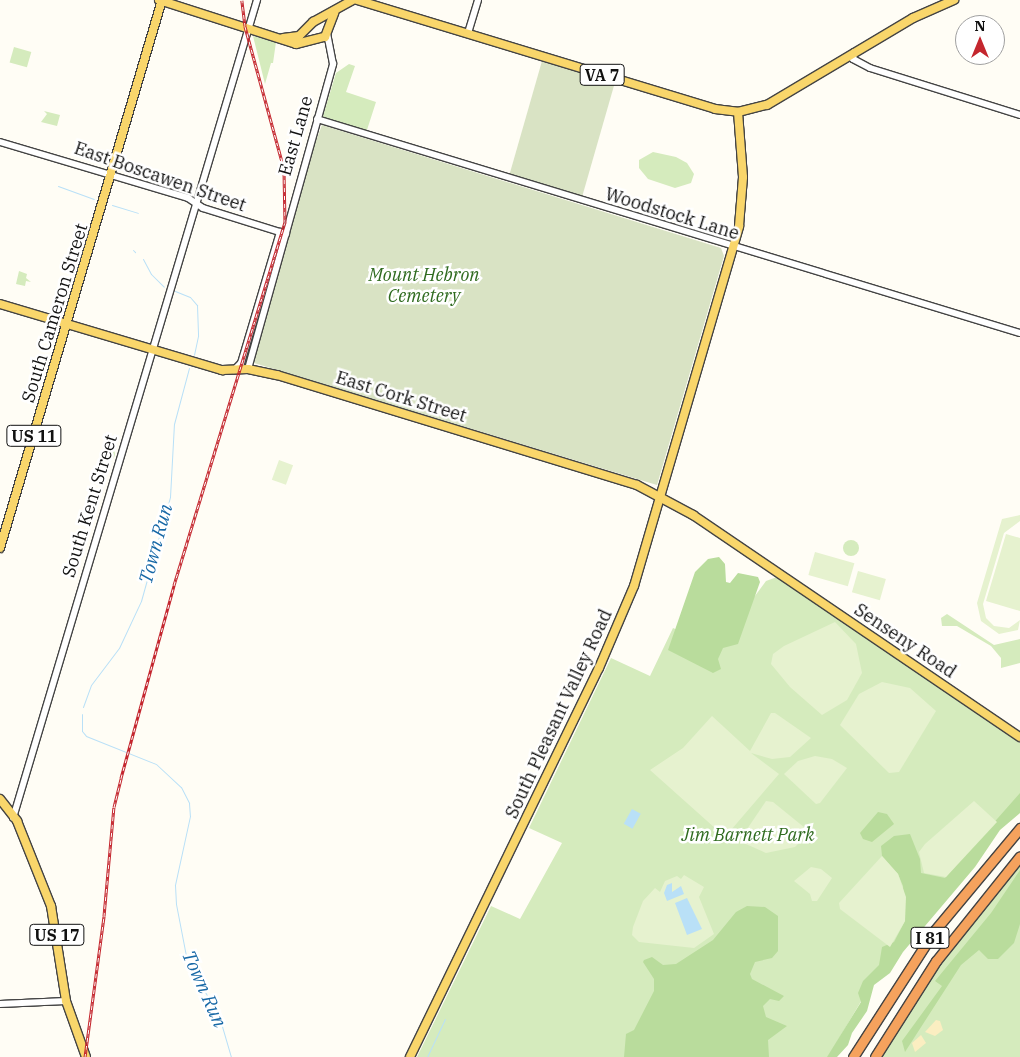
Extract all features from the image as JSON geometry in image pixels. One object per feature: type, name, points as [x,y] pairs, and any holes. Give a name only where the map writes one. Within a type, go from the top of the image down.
[{"type":"highway","name":"I 81","points":[[853,1057],[935,930],[1020,828]]},
{"type":"highway","name":"I 81","points":[[875,1057],[947,946],[1020,856]]},
{"type":"main road","points":[[161,0],[296,44],[318,39],[327,30],[334,12]]},
{"type":"main road","name":"US 11","points":[[112,174],[161,0]]},
{"type":"main road","points":[[280,38],[295,37],[353,0]]},
{"type":"main road","name":"VA 7","points":[[358,0],[715,109],[738,112],[759,108],[925,12],[954,0]]},
{"type":"main road","points":[[319,21],[327,30]]},
{"type":"main road","points":[[309,28],[318,39]]},
{"type":"main road","name":"South Pleasant Valley Road","points":[[410,1057],[611,643],[634,586],[662,497],[733,248],[743,186],[738,112]]},
{"type":"main road","name":"South Cameron Street","points":[[0,548],[112,174]]},
{"type":"main road","name":"East Cork Street","points":[[0,304],[233,371],[248,369],[277,374],[628,482],[662,497],[773,570]]},
{"type":"main road","name":"Senseny Road","points":[[773,570],[1020,737]]},
{"type":"main road","name":"US 17","points":[[0,799],[14,818],[33,856],[51,906],[66,1001],[86,1057]]},
{"type":"street","name":"South Kent Street","points":[[14,818],[257,0]]},
{"type":"street","points":[[468,34],[478,0]]},
{"type":"street","name":"East Lane","points":[[283,233],[333,64],[332,47],[327,30]]},
{"type":"street","points":[[318,39],[332,47]]},
{"type":"street","points":[[854,52],[853,59],[870,68],[1020,115]]},
{"type":"street","name":"Woodstock Lane","points":[[317,120],[733,248],[1020,333]]},
{"type":"street","name":"East Boscawen Street","points":[[0,142],[112,174],[196,203],[204,208],[283,233]]},
{"type":"street","points":[[248,369],[283,233]]},
{"type":"street","points":[[233,371],[241,363],[283,233]]},
{"type":"street","points":[[0,1004],[66,1001]]},
{"type":"green space","points":[[253,36],[276,42],[273,63],[271,63],[265,84]]},
{"type":"green space","points":[[14,47],[31,52],[27,67],[10,62]]},
{"type":"green space","points":[[542,61],[615,82],[582,196],[509,175]]},
{"type":"green space","points":[[349,64],[355,66],[346,92],[376,102],[366,133],[326,120],[323,116],[336,73]]},
{"type":"green space","points":[[44,111],[60,115],[57,126],[41,122],[47,114]]},
{"type":"green space","name":"Mount Hebron Cemetery","points":[[322,125],[721,248],[724,256],[657,485],[254,363],[252,359],[309,159]]},
{"type":"green space","points":[[653,152],[676,157],[687,163],[694,174],[691,183],[675,188],[648,179],[639,168],[639,160]]},
{"type":"green space","points":[[19,271],[27,274],[26,278],[31,282],[26,281],[25,286],[16,284]]},
{"type":"green space","points":[[107,448],[111,448],[115,454],[111,460],[107,460],[103,456],[103,452]]},
{"type":"green space","points":[[279,460],[293,465],[286,485],[272,480]]},
{"type":"green space","points":[[1020,515],[1020,521],[1004,533],[983,604],[986,618],[994,626],[1009,628],[1020,620],[1018,630],[999,634],[981,621],[977,603],[1002,519]]},
{"type":"green space","points":[[1006,534],[1020,538],[1020,611],[986,601]]},
{"type":"green space","points":[[851,540],[857,542],[859,548],[857,554],[851,556],[845,554],[843,548],[845,542]]},
{"type":"green space","points":[[815,552],[854,563],[848,586],[808,575]]},
{"type":"green space","points":[[719,557],[725,564],[726,582],[730,583],[738,573],[758,577],[760,582],[738,644],[723,648],[718,659],[721,669],[713,673],[668,650],[695,572],[708,559]]},
{"type":"green space","points":[[858,571],[886,579],[880,600],[852,592]]},
{"type":"green space","name":"Jim Barnett Park","points":[[777,577],[1020,743],[1020,794],[863,998],[828,1057],[417,1057],[491,906],[520,919],[562,843],[529,828],[611,658],[650,676],[673,628],[717,647],[766,581]]},
{"type":"green space","points":[[947,614],[994,645],[1020,639],[1020,663],[1001,668],[1001,658],[991,646],[957,626],[942,626],[941,618]]},
{"type":"green space","points":[[835,622],[856,644],[862,673],[847,700],[822,715],[790,687],[771,664],[773,654],[784,646]]},
{"type":"green space","points":[[882,682],[910,688],[936,711],[899,772],[889,773],[840,725],[859,694]]},
{"type":"green space","points":[[771,713],[775,713],[811,738],[790,757],[772,759],[751,753],[779,774],[725,837],[650,770],[683,748],[712,716],[750,751]]},
{"type":"green space","points":[[815,756],[832,759],[847,768],[820,803],[816,804],[784,774],[798,761]]},
{"type":"green space","points":[[1020,793],[1020,813],[1000,830],[975,867],[903,952],[890,973],[874,985],[867,1011],[852,1033],[848,1045],[837,1057],[827,1057],[861,1002],[858,993],[863,981],[879,965],[882,947],[894,942],[905,921],[903,886],[898,874],[882,856],[881,846],[894,836],[910,834],[920,859],[921,873],[945,878]]},
{"type":"green space","points":[[766,801],[773,802],[810,832],[795,847],[766,853],[739,841]]},
{"type":"green space","points":[[974,801],[997,822],[946,877],[924,873],[919,852],[925,844]]},
{"type":"green space","points":[[878,812],[887,814],[894,824],[872,842],[863,839],[860,833]]},
{"type":"green space","points":[[882,856],[898,874],[906,897],[905,921],[890,947],[840,909],[839,903]]},
{"type":"green space","points":[[1020,857],[1020,1057],[876,1057],[917,988],[971,926]]},
{"type":"green space","points":[[811,867],[821,869],[832,878],[817,901],[812,901],[810,894],[794,881]]},
{"type":"green space","points":[[1020,870],[1020,924],[1014,943],[998,959],[988,959],[979,950],[961,965],[905,1052],[902,1041],[942,986],[935,981],[991,913]]},
{"type":"green space","points":[[684,875],[704,887],[699,897],[714,934],[694,948],[639,942],[632,935],[633,927],[643,901],[655,888],[660,892],[665,881],[677,876],[681,879]]},
{"type":"green space","points":[[747,906],[765,907],[778,916],[778,951],[772,958],[755,962],[750,974],[752,979],[784,996],[779,1001],[770,999],[763,1006],[766,1017],[787,1026],[768,1040],[769,1057],[624,1057],[626,1034],[634,1030],[654,991],[654,979],[643,962],[644,960],[652,957],[663,965],[676,964],[713,940],[736,912]]},
{"type":"sand","points":[[936,1020],[940,1021],[943,1030],[935,1036],[925,1032]]},
{"type":"sand","points":[[921,1035],[926,1043],[915,1052],[912,1043]]},
{"type":"water","points":[[632,809],[641,814],[633,829],[624,824]]},
{"type":"water","points":[[672,883],[672,892],[681,886],[684,894],[667,901],[664,893],[667,885]]},
{"type":"water","points":[[687,898],[702,929],[687,935],[675,903]]},
{"type":"waterway","name":"Town Run","points":[[58,186],[94,199]]},
{"type":"waterway","name":"Town Run","points":[[112,205],[138,213]]},
{"type":"waterway","name":"Town Run","points":[[143,259],[151,274],[164,287]]},
{"type":"waterway","name":"Town Run","points":[[175,291],[190,297],[197,305],[198,336],[194,355]]},
{"type":"waterway","name":"Town Run","points":[[83,707],[91,685],[119,648],[141,601],[170,497],[174,424],[189,368]]},
{"type":"waterway","name":"Town Run","points":[[82,714],[82,731],[86,736],[156,764],[181,787],[189,803],[190,816],[175,885],[176,904],[187,961],[219,1016],[231,1057]]},
{"type":"waterway","points":[[427,1057],[445,1019]]},
{"type":"railway","points":[[85,1057],[104,916],[114,807],[174,585],[285,223],[284,169],[245,26],[242,0]]}]
